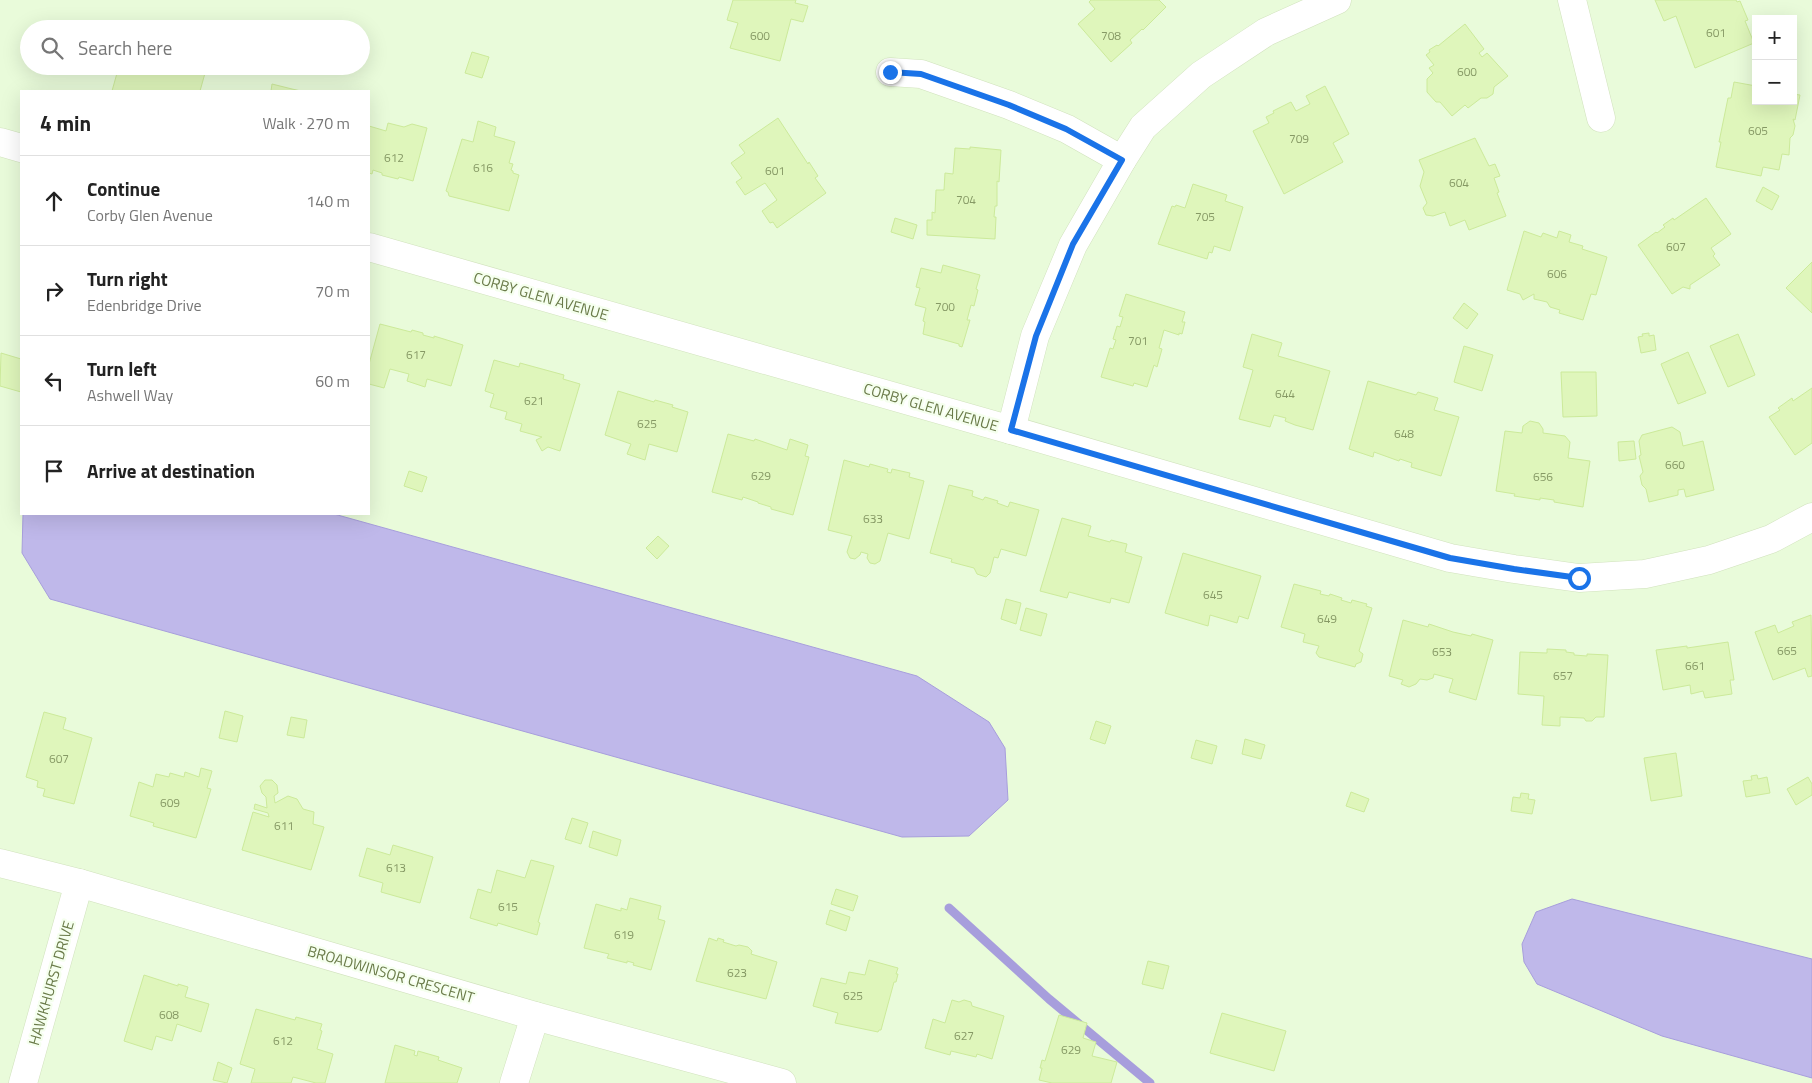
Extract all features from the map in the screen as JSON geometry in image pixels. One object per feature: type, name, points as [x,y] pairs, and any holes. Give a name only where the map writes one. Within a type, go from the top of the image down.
[{"type":"street","points":[[1011,430],[1036,336],[1073,244],[1143,127],[1201,75],[1266,32],[1337,0]]},
{"type":"street","points":[[1572,0],[1601,118]]},
{"type":"street","points":[[890,72],[921,74],[1009,105],[1066,129],[1122,160]]},
{"type":"street","points":[[0,142],[20,148]]},
{"type":"street","name":"CORBY GLEN AVENUE","points":[[370,247],[1011,430],[1450,558],[1579,578],[1644,574],[1709,560],[1771,539],[1812,517]]},
{"type":"street","name":"BROADWINSOR CRESCENT","points":[[0,863],[79,883],[535,1016],[782,1083]]},
{"type":"street","name":"HAWKHURST DRIVE","points":[[23,1083],[79,883]]},
{"type":"street","points":[[514,1083],[535,1016]]},
{"type":"shaded area","points":[[0,0],[1812,0],[1812,1083],[0,1083]]},
{"type":"shaded area","points":[[23,515],[338,515],[917,676],[989,722],[1005,748],[1008,800],[969,836],[902,837],[50,599],[22,553]]},
{"type":"shaded area","points":[[1572,899],[1812,959],[1812,1078],[1662,1036],[1537,984],[1524,962],[1522,944],[1536,912]]},
{"type":"building","points":[[733,0],[796,0],[795,3],[808,6],[803,22],[791,19],[780,61],[730,48],[738,23],[727,20]]},
{"type":"building","points":[[1091,0],[1159,0],[1166,7],[1130,40],[1132,43],[1111,62],[1078,24],[1095,9],[1089,2]]},
{"type":"building","points":[[1655,0],[1740,1],[1748,20],[1745,21],[1752,38],[1752,44],[1695,68],[1676,16],[1664,21]]},
{"type":"building","points":[[1465,24],[1484,49],[1479,53],[1482,57],[1487,53],[1508,76],[1494,87],[1493,94],[1487,98],[1481,98],[1468,108],[1465,105],[1452,116],[1440,102],[1436,102],[1427,92],[1427,79],[1433,73],[1429,68],[1434,65],[1426,55],[1430,52],[1429,50],[1438,46]]},
{"type":"building","points":[[472,52],[489,57],[482,78],[465,73]]},
{"type":"building","points":[[116,75],[204,75],[200,90],[112,90]]},
{"type":"building","points":[[1734,82],[1752,85],[1752,105],[1797,105],[1797,95],[1800,95],[1795,120],[1793,119],[1795,126],[1793,135],[1790,138],[1789,155],[1782,154],[1779,170],[1763,167],[1761,176],[1716,167],[1728,98],[1731,98]]},
{"type":"building","points":[[272,84],[296,90],[271,90]]},
{"type":"building","points":[[1325,86],[1349,134],[1333,143],[1343,162],[1284,194],[1253,131],[1269,123],[1266,117],[1274,113],[1273,111],[1291,102],[1296,111],[1310,104],[1306,96]]},
{"type":"building","points":[[778,118],[818,176],[815,178],[826,193],[777,228],[773,222],[770,223],[762,211],[777,200],[765,183],[745,195],[736,182],[742,178],[731,163],[745,153],[739,145]]},
{"type":"building","points":[[478,121],[496,127],[494,136],[515,142],[509,163],[513,164],[511,170],[513,173],[519,175],[509,211],[449,196],[446,191],[462,139],[473,142]]},
{"type":"building","points":[[388,123],[404,127],[412,124],[427,128],[413,181],[382,175],[382,173],[373,170],[372,174],[370,173],[370,126],[386,131]]},
{"type":"building","points":[[1475,138],[1489,166],[1495,164],[1500,176],[1494,178],[1499,192],[1497,193],[1506,216],[1469,230],[1465,220],[1450,226],[1445,212],[1433,216],[1426,215],[1423,208],[1427,203],[1420,186],[1424,172],[1419,160]]},
{"type":"building","points":[[970,147],[1001,150],[999,182],[997,181],[997,206],[995,206],[994,217],[996,217],[995,239],[927,235],[927,220],[932,220],[932,212],[935,213],[936,190],[944,190],[945,173],[953,174],[955,148],[970,149]]},
{"type":"building","points":[[1193,184],[1227,195],[1225,201],[1243,207],[1230,251],[1214,246],[1212,253],[1209,252],[1207,259],[1158,244],[1172,206],[1175,207],[1176,205],[1185,208]]},
{"type":"building","points":[[1763,187],[1779,196],[1772,210],[1756,201]]},
{"type":"building","points":[[1706,198],[1731,234],[1711,248],[1715,254],[1713,256],[1720,265],[1690,285],[1690,289],[1683,287],[1672,294],[1638,245],[1665,227],[1663,225],[1673,218],[1674,220]]},
{"type":"building","points":[[895,218],[917,225],[913,239],[891,232]]},
{"type":"building","points":[[1524,231],[1541,237],[1543,233],[1557,238],[1559,231],[1571,235],[1569,242],[1583,246],[1582,249],[1607,257],[1596,295],[1591,294],[1583,320],[1559,313],[1560,310],[1550,307],[1547,302],[1534,299],[1534,294],[1523,300],[1520,294],[1507,290]]},
{"type":"building","points":[[1812,262],[1812,313],[1786,288]]},
{"type":"building","points":[[943,265],[980,275],[974,306],[971,305],[967,320],[970,320],[962,347],[959,344],[923,334],[926,308],[915,305],[920,288],[916,287],[921,268],[941,273]]},
{"type":"building","points":[[1126,294],[1185,312],[1182,322],[1185,322],[1182,334],[1179,333],[1179,335],[1164,330],[1159,348],[1162,349],[1157,367],[1154,365],[1147,387],[1134,383],[1133,386],[1101,377],[1110,348],[1113,349],[1116,340],[1113,339],[1117,326],[1120,327],[1123,317],[1119,316]]},
{"type":"building","points":[[1464,303],[1478,314],[1467,329],[1453,318]]},
{"type":"building","points":[[380,324],[411,332],[412,330],[423,333],[423,335],[434,338],[434,336],[463,345],[451,386],[427,379],[425,387],[407,381],[409,374],[390,369],[384,388],[370,384],[370,360]]},
{"type":"building","points":[[1649,333],[1649,336],[1654,335],[1656,350],[1641,353],[1638,337]]},
{"type":"building","points":[[1252,334],[1282,343],[1278,356],[1330,371],[1313,430],[1295,425],[1285,421],[1286,418],[1274,415],[1270,427],[1239,419],[1253,370],[1243,367]]},
{"type":"building","points":[[1738,334],[1755,375],[1728,387],[1710,346]]},
{"type":"building","points":[[1464,346],[1493,355],[1482,391],[1454,382]]},
{"type":"building","points":[[1688,352],[1706,393],[1678,404],[1661,364]]},
{"type":"building","points":[[1,353],[20,359],[20,392],[0,386]]},
{"type":"building","points":[[494,360],[519,367],[520,363],[564,375],[563,379],[580,384],[560,451],[548,447],[542,451],[536,440],[542,437],[520,431],[522,424],[505,419],[507,412],[490,407],[494,394],[485,391]]},
{"type":"building","points":[[1561,372],[1596,372],[1597,416],[1563,417]]},
{"type":"building","points":[[1368,381],[1416,395],[1418,392],[1438,398],[1434,410],[1459,417],[1441,476],[1411,467],[1412,463],[1400,459],[1399,461],[1374,452],[1373,457],[1349,449]]},
{"type":"building","points":[[1812,388],[1812,443],[1795,455],[1769,417],[1780,410],[1778,408],[1792,398],[1793,401]]},
{"type":"building","points":[[618,391],[654,402],[655,400],[673,405],[672,407],[688,412],[677,452],[649,444],[645,460],[627,454],[631,444],[605,435]]},
{"type":"building","points":[[1530,421],[1539,423],[1543,433],[1565,436],[1570,442],[1568,458],[1590,461],[1583,507],[1554,502],[1554,500],[1514,496],[1515,494],[1496,491],[1505,431],[1522,433],[1523,426]]},
{"type":"building","points":[[1672,427],[1680,432],[1683,446],[1703,441],[1714,490],[1686,497],[1684,489],[1678,490],[1678,495],[1649,502],[1640,476],[1643,472],[1639,456],[1641,455],[1639,441],[1642,435]]},
{"type":"building","points":[[728,434],[754,441],[755,439],[787,450],[790,439],[808,445],[805,456],[809,457],[793,515],[771,509],[771,507],[743,497],[742,500],[712,492]]},
{"type":"building","points":[[1634,441],[1636,459],[1619,461],[1618,442]]},
{"type":"building","points":[[844,460],[869,467],[870,464],[888,469],[887,472],[891,473],[892,469],[910,473],[909,477],[924,481],[909,539],[888,533],[880,561],[875,564],[870,563],[867,558],[868,554],[861,552],[855,559],[850,558],[847,552],[852,536],[828,530]]},
{"type":"building","points":[[409,471],[427,477],[422,492],[404,486]]},
{"type":"building","points":[[949,485],[973,491],[972,496],[983,500],[985,497],[998,501],[997,503],[1008,507],[1010,502],[1039,510],[1026,556],[1001,549],[998,558],[994,557],[990,573],[986,577],[977,574],[974,568],[951,562],[952,559],[930,553]]},
{"type":"building","points":[[1062,518],[1091,526],[1088,536],[1127,544],[1125,552],[1142,557],[1129,603],[1111,598],[1110,603],[1069,592],[1067,598],[1040,591]]},
{"type":"building","points":[[658,536],[669,546],[657,559],[646,548]]},
{"type":"building","points":[[1183,553],[1261,576],[1248,619],[1239,616],[1237,623],[1210,615],[1208,626],[1165,613]]},
{"type":"building","points":[[1294,584],[1321,591],[1320,594],[1329,596],[1330,594],[1342,598],[1341,600],[1351,603],[1352,600],[1367,604],[1366,606],[1372,608],[1359,651],[1363,654],[1361,662],[1356,664],[1355,667],[1319,657],[1316,653],[1319,646],[1303,642],[1305,634],[1281,627]]},
{"type":"building","points":[[1006,599],[1021,603],[1016,624],[1001,619]]},
{"type":"building","points":[[1026,608],[1047,614],[1041,636],[1020,630]]},
{"type":"building","points":[[1811,615],[1812,676],[1808,677],[1805,668],[1773,680],[1755,632],[1775,625],[1778,633],[1794,626],[1792,622]]},
{"type":"building","points":[[1403,620],[1428,627],[1429,624],[1453,632],[1471,636],[1472,634],[1493,640],[1476,700],[1449,692],[1453,679],[1434,674],[1433,678],[1427,680],[1420,679],[1416,684],[1409,687],[1401,684],[1403,680],[1389,676]]},
{"type":"building","points":[[1728,642],[1734,680],[1730,680],[1732,694],[1705,698],[1703,691],[1691,694],[1690,685],[1663,690],[1656,650]]},
{"type":"building","points":[[1547,649],[1566,650],[1566,652],[1574,653],[1574,655],[1608,655],[1604,717],[1596,717],[1592,721],[1586,721],[1584,718],[1560,717],[1560,726],[1542,725],[1544,696],[1518,694],[1520,652],[1547,653]]},
{"type":"building","points":[[225,711],[243,716],[237,742],[219,738]]},
{"type":"building","points":[[44,712],[66,718],[63,729],[92,738],[74,804],[43,796],[45,789],[37,787],[38,781],[26,777]]},
{"type":"building","points":[[291,717],[307,720],[304,738],[287,735]]},
{"type":"building","points":[[1096,721],[1111,726],[1105,744],[1090,739]]},
{"type":"building","points":[[1245,739],[1265,745],[1261,759],[1242,754]]},
{"type":"building","points":[[1196,740],[1217,746],[1212,764],[1191,758]]},
{"type":"building","points":[[1676,753],[1682,796],[1651,801],[1644,758]]},
{"type":"building","points":[[201,768],[212,771],[207,788],[211,789],[196,838],[153,826],[154,823],[130,816],[139,782],[153,787],[156,774],[169,777],[170,773],[184,777],[185,772],[199,777]]},
{"type":"building","points":[[1757,775],[1758,779],[1767,777],[1770,793],[1746,797],[1743,781],[1752,780],[1751,776]]},
{"type":"building","points":[[1808,777],[1812,784],[1812,795],[1796,805],[1787,789]]},
{"type":"building","points":[[265,780],[272,780],[277,785],[278,793],[274,796],[275,803],[288,796],[297,799],[303,809],[314,812],[313,824],[324,827],[311,870],[242,850],[253,812],[269,817],[268,813],[254,809],[255,804],[267,808],[266,797],[262,793],[260,786]]},
{"type":"building","points":[[1351,792],[1369,799],[1364,812],[1346,806]]},
{"type":"building","points":[[1521,793],[1529,794],[1528,799],[1535,800],[1532,814],[1511,811],[1513,797],[1520,798]]},
{"type":"building","points":[[572,818],[588,823],[581,844],[565,839]]},
{"type":"building","points":[[593,831],[621,840],[617,856],[589,847]]},
{"type":"building","points":[[393,845],[433,857],[420,903],[381,892],[383,883],[359,876],[367,848],[390,855]]},
{"type":"building","points":[[531,860],[554,866],[538,922],[540,923],[537,935],[498,923],[497,926],[470,918],[478,889],[491,893],[497,870],[525,878]]},
{"type":"building","points":[[836,889],[858,896],[853,911],[831,904]]},
{"type":"building","points":[[630,898],[661,906],[658,919],[665,921],[651,970],[633,965],[634,963],[627,961],[627,963],[607,958],[609,954],[584,948],[596,904],[621,911],[621,908],[627,910]]},
{"type":"building","points":[[830,910],[850,917],[846,931],[826,924]]},
{"type":"building","points":[[709,938],[717,941],[718,938],[724,940],[723,942],[736,946],[748,947],[752,951],[751,954],[777,962],[766,999],[696,981]]},
{"type":"building","points":[[869,960],[898,968],[896,982],[894,982],[881,1030],[878,1032],[835,1023],[838,1013],[813,1006],[821,978],[846,984],[849,972],[865,975]]},
{"type":"building","points":[[1148,961],[1169,966],[1163,989],[1142,984]]},
{"type":"building","points":[[144,975],[178,986],[178,984],[188,987],[185,997],[209,1004],[201,1032],[177,1024],[172,1041],[156,1036],[152,1050],[124,1041]]},
{"type":"building","points":[[952,1000],[971,1002],[972,1006],[1004,1016],[992,1059],[977,1054],[976,1057],[951,1051],[950,1055],[925,1048],[933,1019],[945,1023]]},
{"type":"building","points":[[256,1009],[295,1020],[296,1017],[322,1024],[317,1049],[333,1054],[325,1083],[316,1083],[293,1077],[291,1083],[251,1083],[255,1069],[240,1064]]},
{"type":"building","points":[[1222,1013],[1286,1031],[1274,1071],[1210,1053]]},
{"type":"building","points":[[1059,1015],[1087,1023],[1083,1038],[1096,1042],[1092,1056],[1117,1062],[1111,1083],[1052,1083],[1039,1080],[1042,1060],[1045,1061]]},
{"type":"building","points":[[395,1045],[415,1051],[414,1055],[417,1056],[418,1051],[439,1057],[438,1060],[462,1068],[457,1083],[385,1083]]},
{"type":"building","points":[[218,1062],[232,1068],[227,1083],[213,1080]]},
{"type":"waterway","points":[[949,908],[1049,999],[1150,1083]]},
{"type":"route","points":[[890,72],[921,74],[1009,105],[1066,129],[1122,160],[1073,244],[1036,336],[1011,430],[1450,558],[1579,578]]}]
